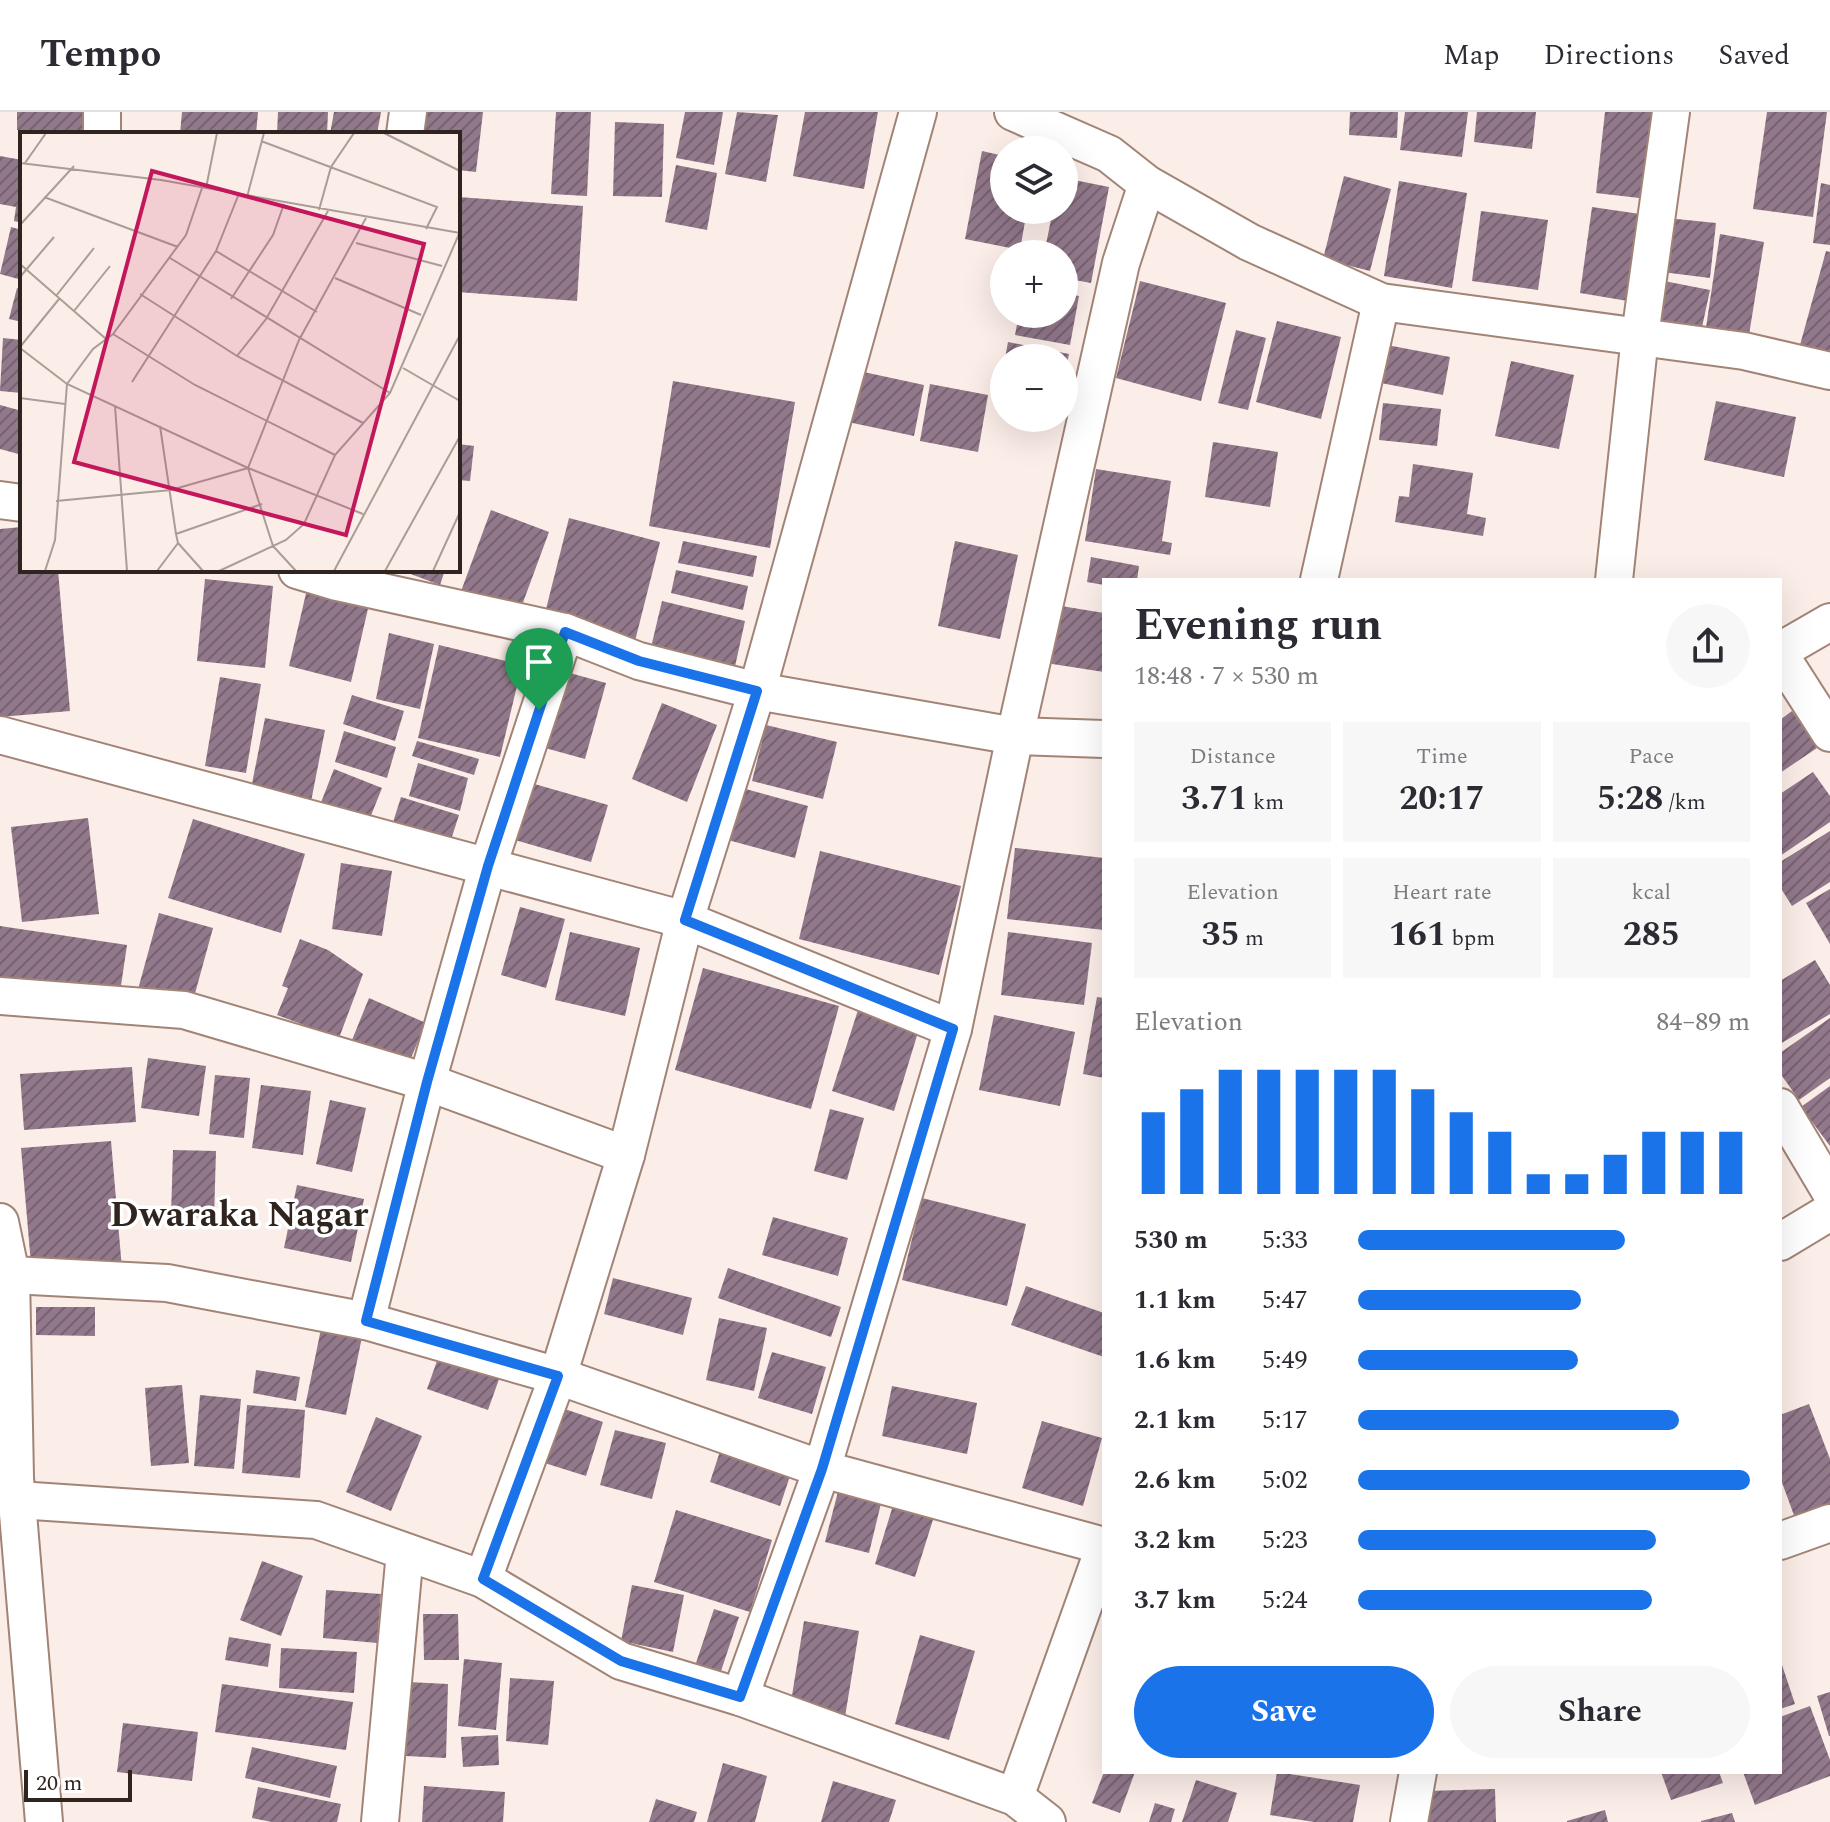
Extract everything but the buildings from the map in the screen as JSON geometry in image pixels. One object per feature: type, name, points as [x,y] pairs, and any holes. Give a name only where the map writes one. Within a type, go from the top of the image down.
[{"type":"street","points":[[405,132],[408,112]]},
{"type":"street","points":[[483,1579],[558,1376],[626,1155],[685,920],[757,691],[918,112]]},
{"type":"street","points":[[1013,112],[1109,154],[1147,184],[1249,242],[1381,302],[1744,351],[1830,371]]},
{"type":"street","points":[[1614,578],[1640,336],[1671,112]]},
{"type":"street","points":[[740,1697],[822,1469],[953,1029],[1121,263],[1147,184]]},
{"type":"street","points":[[1319,578],[1381,302]]},
{"type":"street","points":[[0,500],[20,503]]},
{"type":"street","points":[[311,572],[565,632],[639,661],[757,691],[1015,736],[1102,739]]},
{"type":"street","points":[[1782,652],[1830,622]]},
{"type":"street","points":[[366,1321],[427,1082],[488,866],[565,632]]},
{"type":"street","points":[[1782,656],[1830,733]]},
{"type":"street","points":[[0,735],[685,920],[953,1029]]},
{"type":"street","points":[[0,996],[184,1010],[427,1082],[626,1155]]},
{"type":"street","points":[[1782,1110],[1830,1191]]},
{"type":"street","points":[[1782,1241],[1830,1212]]},
{"type":"street","points":[[0,1222],[11,1275],[11,1486],[44,1822]]},
{"type":"street","points":[[11,1275],[167,1283],[366,1321],[558,1376],[822,1469],[1102,1546]]},
{"type":"street","points":[[11,1486],[316,1520],[483,1579],[621,1661],[740,1697],[1015,1797],[1047,1822]]},
{"type":"street","points":[[1782,1540],[1830,1523]]},
{"type":"street","points":[[380,1822],[405,1552]]},
{"type":"street","points":[[1015,1797],[1102,1553]]},
{"type":"street","points":[[1409,1822],[1418,1774]]},
{"type":"district","name":"Dwaraka Nagar","points":[[239,1213]]},
{"type":"route","points":[[565,632],[639,661],[757,691],[685,920],[953,1029],[822,1469],[740,1697],[621,1661],[483,1579],[558,1376],[366,1321],[427,1082],[488,866],[539,710],[565,632]]}]
